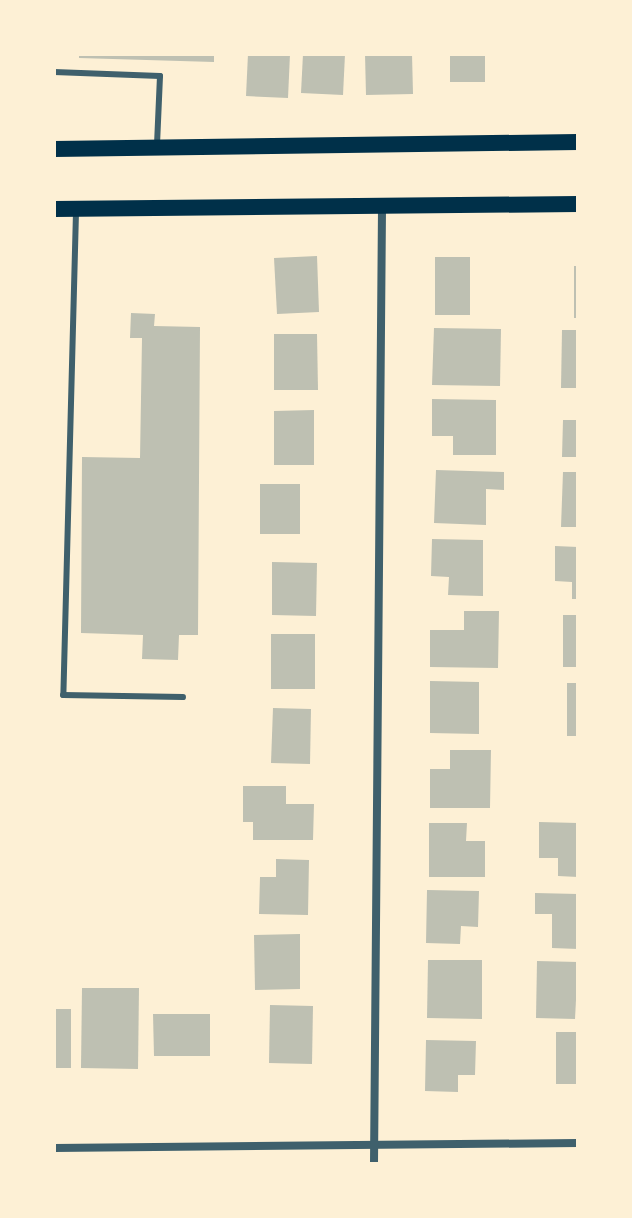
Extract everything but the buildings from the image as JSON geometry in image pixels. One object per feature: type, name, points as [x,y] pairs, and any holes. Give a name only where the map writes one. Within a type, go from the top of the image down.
[{"type":"main road","points":[[54,149],[578,142]]},
{"type":"main road","points":[[54,209],[578,204]]},
{"type":"street","points":[[374,1164],[382,205]]},
{"type":"street","points":[[54,1148],[578,1143]]},
{"type":"lane","points":[[54,72],[160,76],[157,148]]},
{"type":"lane","points":[[76,208],[63,695],[183,697]]}]
